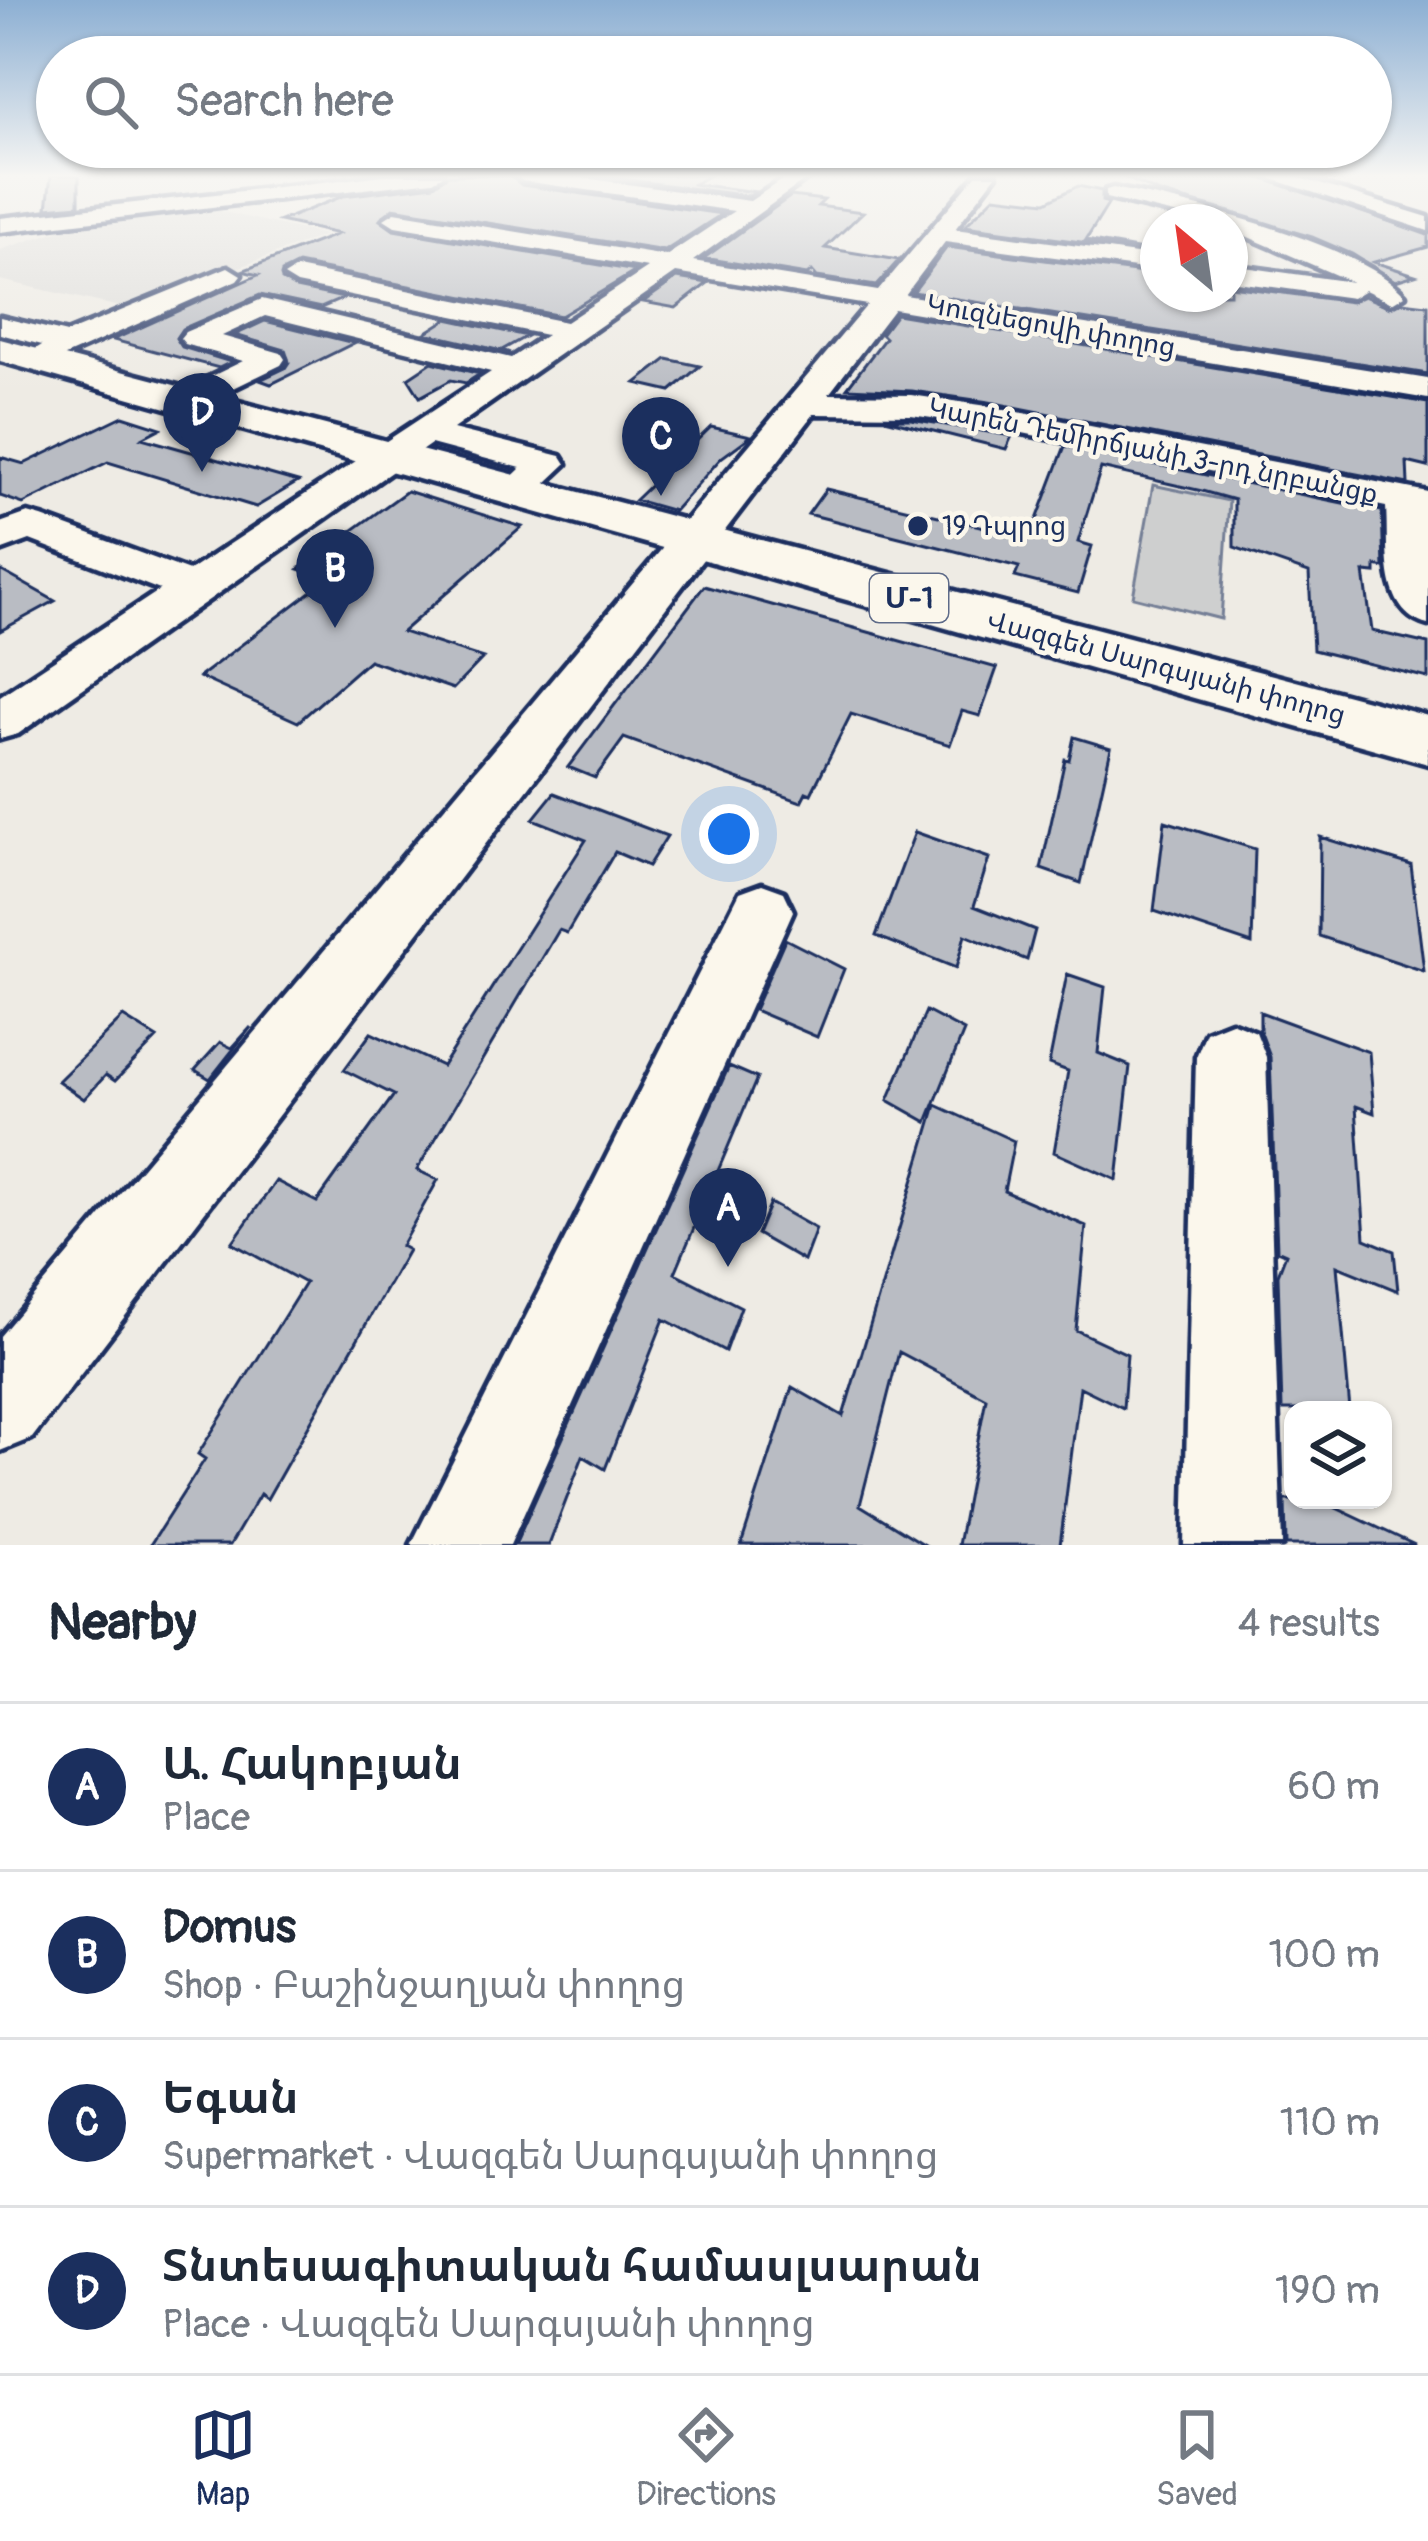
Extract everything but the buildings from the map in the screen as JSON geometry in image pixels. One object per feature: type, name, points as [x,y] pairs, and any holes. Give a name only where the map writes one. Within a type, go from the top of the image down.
[{"type":"highway","name":"Վազգեն Սարգսյանի փողոց","points":[[22,346],[189,400],[408,444],[517,490],[1428,740]]},
{"type":"street","name":"Կուզնեցովի փողոց","points":[[573,247],[1428,389]]},
{"type":"street","points":[[0,721],[698,247]]},
{"type":"street","points":[[0,1406],[928,247]]},
{"type":"street","points":[[1035,247],[1140,262]]},
{"type":"street","points":[[1301,247],[1336,260],[1391,295]]},
{"type":"street","points":[[22,346],[228,274]]},
{"type":"street","points":[[1248,275],[1428,300]]},
{"type":"street","points":[[297,277],[572,332]]},
{"type":"street","points":[[307,318],[377,292]]},
{"type":"street","points":[[0,306],[26,313],[34,321],[22,346]]},
{"type":"street","points":[[189,400],[270,359],[195,338],[262,307],[517,369]]},
{"type":"street","name":"Կարեն Դեմիրճյանի 3-րդ նրբանցք","points":[[805,404],[911,405],[988,416],[1416,501]]},
{"type":"street","points":[[1416,501],[1414,595],[1428,611]]},
{"type":"street","points":[[0,539],[28,526],[196,589]]},
{"type":"street","points":[[460,1545],[762,910]]},
{"type":"street","points":[[1231,1057],[1233,1545]]},
{"type":"shaded area","points":[[293,247],[232,270],[240,274],[156,308],[132,302],[120,307],[0,280],[0,250]]},
{"type":"shaded area","points":[[1153,485],[1229,501],[1221,619],[1133,597]]},
{"type":"place","name":"Տնտեսագիտական համասլսարան","points":[[202,472]]},
{"type":"place","name":"Եգան","points":[[661,496]]},
{"type":"place","name":"19 Դպրոց","points":[[918,526]]},
{"type":"place","name":"Domus","points":[[335,628]]},
{"type":"place","name":"Ա. Հակոբյան","points":[[728,1267]]}]
